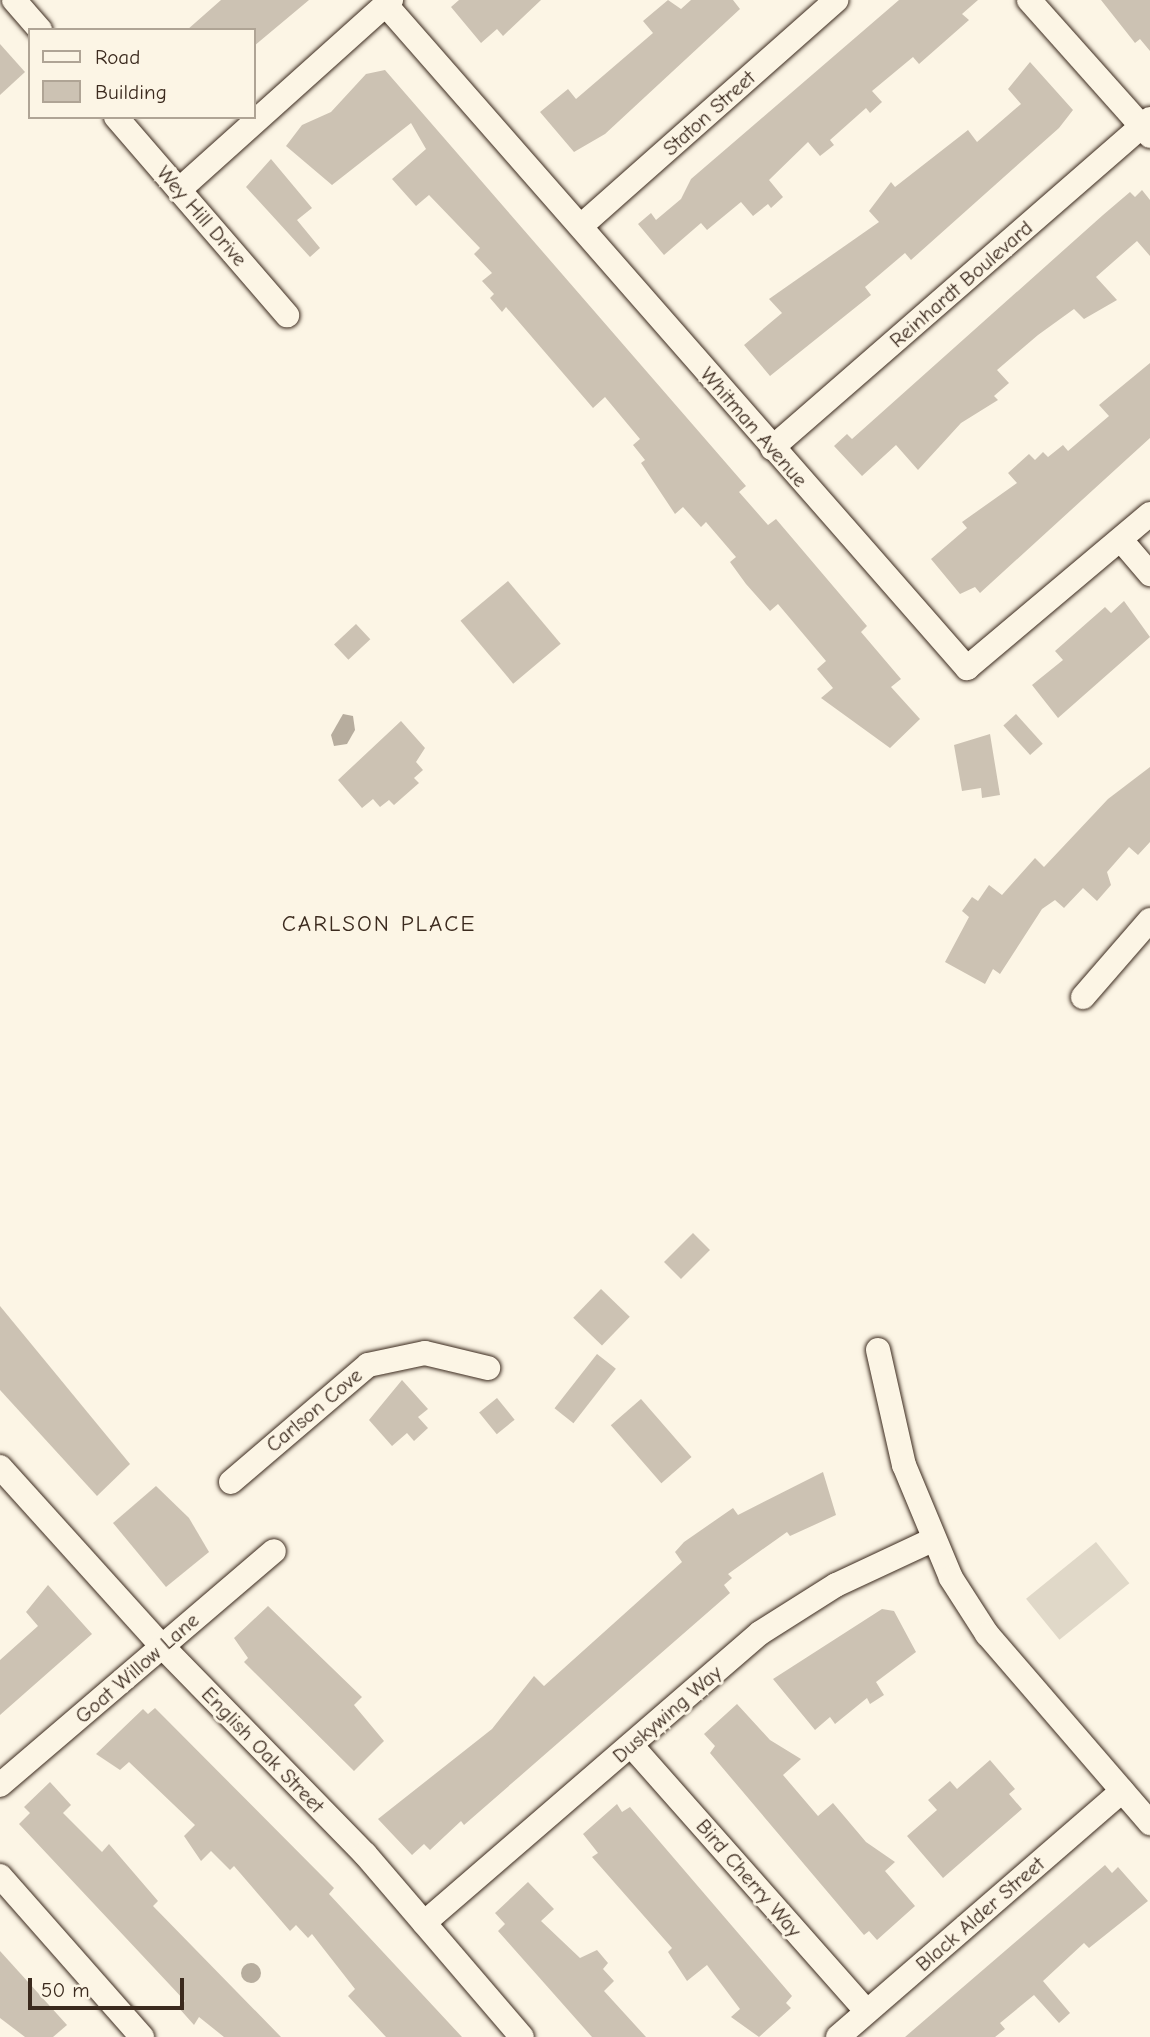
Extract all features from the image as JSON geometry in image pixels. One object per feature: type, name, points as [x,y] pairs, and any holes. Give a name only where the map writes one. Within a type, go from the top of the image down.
[{"type":"street","points":[[14,0],[38,28]]},
{"type":"street","name":"Staton Street","points":[[581,226],[836,0]]},
{"type":"street","points":[[1029,0],[1147,128]]},
{"type":"street","points":[[179,190],[389,2]]},
{"type":"street","name":"Whitman Avenue","points":[[389,2],[772,448],[967,668],[1150,514]]},
{"type":"street","name":"Wey Hill Drive","points":[[118,119],[288,315]]},
{"type":"street","name":"Reinhardt Boulevard","points":[[772,448],[1147,128]]},
{"type":"street","points":[[1121,540],[1150,574]]},
{"type":"street","points":[[1083,997],[1150,920]]},
{"type":"street","points":[[878,1350],[904,1465],[932,1539],[987,1634],[1150,1823]]},
{"type":"street","name":"Carlson Cove","points":[[231,1482],[368,1366],[425,1353],[488,1368]]},
{"type":"street","name":"English Oak Street","points":[[0,1467],[162,1646],[424,1923],[522,2037]]},
{"type":"street","name":"Duskywing Way","points":[[424,1923],[770,1627],[932,1539]]},
{"type":"street","name":"Goat Willow Lane","points":[[0,1785],[274,1551]]},
{"type":"street","name":"Bird Cherry Way","points":[[631,1745],[867,2012]]},
{"type":"street","name":"Black Alder Street","points":[[838,2037],[1122,1791]]},
{"type":"street","points":[[0,1876],[142,2037]]},
{"type":"shaded area","points":[[343,714],[353,716],[355,730],[347,744],[334,746],[331,735]]},
{"type":"shaded area","points":[[1096,1542],[1129,1583],[1059,1640],[1026,1599]]},
{"type":"shaded area","points":[[247,1963],[255,1963],[261,1973],[255,1983],[247,1983],[241,1977],[241,1969]]},
{"type":"building","points":[[221,0],[309,0],[256,44],[256,28],[189,28]]},
{"type":"building","points":[[459,0],[541,0],[503,36],[497,29],[481,43],[451,7]]},
{"type":"building","points":[[668,0],[681,9],[691,0],[733,0],[740,9],[605,134],[574,152],[540,112],[568,89],[576,99],[653,33],[643,21]]},
{"type":"building","points":[[899,0],[978,0],[962,14],[969,20],[919,64],[913,57],[872,91],[882,102],[870,113],[866,108],[830,140],[834,145],[820,156],[808,142],[769,180],[783,197],[771,208],[768,204],[753,216],[741,202],[707,230],[701,223],[664,255],[638,224],[651,213],[656,220],[681,199],[691,179]]},
{"type":"building","points":[[1101,0],[1150,0],[1150,51],[1140,39],[1135,43]]},
{"type":"building","points":[[0,44],[25,72],[0,95]]},
{"type":"building","points":[[1030,62],[1073,110],[1059,128],[911,260],[905,253],[865,287],[871,295],[770,376],[744,345],[782,313],[769,299],[879,222],[869,211],[891,182],[895,187],[968,130],[977,142],[1021,104],[1008,89]]},
{"type":"building","points":[[385,70],[746,486],[739,492],[768,525],[776,519],[867,626],[861,632],[901,679],[891,687],[920,719],[890,748],[821,698],[833,688],[817,669],[826,661],[778,604],[770,611],[746,584],[730,562],[736,557],[706,522],[701,527],[683,507],[675,514],[641,463],[645,460],[633,445],[640,439],[605,397],[593,408],[506,307],[502,312],[490,298],[494,294],[482,281],[492,273],[474,254],[480,248],[429,195],[416,206],[392,179],[426,149],[411,123],[332,185],[286,146],[302,125],[331,112],[366,74]]},
{"type":"building","points":[[271,159],[312,208],[297,220],[320,248],[310,257],[246,187]]},
{"type":"building","points":[[1142,190],[1150,200],[1150,256],[1137,241],[1096,277],[1117,300],[1084,319],[1074,309],[997,370],[1009,383],[994,396],[998,400],[961,423],[918,470],[896,445],[862,476],[834,446],[847,434],[852,439],[1130,192],[1135,197]]},
{"type":"building","points":[[1150,363],[1150,438],[980,593],[975,587],[960,594],[931,559],[967,528],[962,522],[1017,483],[1008,473],[1029,454],[1035,460],[1043,452],[1048,457],[1063,445],[1068,451],[1109,416],[1099,405]]},
{"type":"building","points":[[508,581],[561,644],[513,684],[461,621]]},
{"type":"building","points":[[1124,601],[1150,637],[1058,718],[1032,685],[1063,660],[1055,651],[1105,607],[1111,613]]},
{"type":"building","points":[[356,624],[370,639],[348,660],[334,644]]},
{"type":"building","points":[[1016,714],[1043,744],[1030,755],[1003,725]]},
{"type":"building","points":[[401,721],[425,748],[416,762],[423,770],[414,778],[419,783],[394,805],[389,800],[380,807],[373,799],[362,808],[338,780]]},
{"type":"building","points":[[990,734],[1000,795],[982,798],[981,788],[962,791],[954,745]]},
{"type":"building","points":[[1150,767],[1150,842],[1138,855],[1129,847],[1107,872],[1111,885],[1097,901],[1083,888],[1064,908],[1055,900],[1042,909],[1000,974],[993,969],[985,984],[945,962],[969,917],[962,911],[972,897],[978,901],[989,885],[1002,895],[1035,858],[1044,867],[1108,799]]},
{"type":"building","points":[[693,1233],[710,1250],[681,1279],[664,1262]]},
{"type":"building","points":[[601,1289],[630,1317],[602,1346],[573,1318]]},
{"type":"building","points":[[0,1306],[130,1464],[97,1496],[0,1390]]},
{"type":"building","points":[[597,1354],[616,1369],[573,1423],[555,1408]]},
{"type":"building","points":[[402,1380],[428,1409],[418,1417],[428,1428],[414,1441],[407,1433],[392,1446],[369,1420]]},
{"type":"building","points":[[497,1398],[515,1420],[497,1434],[479,1412]]},
{"type":"building","points":[[641,1399],[692,1457],[661,1483],[611,1425]]},
{"type":"building","points":[[823,1472],[836,1515],[790,1536],[787,1532],[728,1574],[732,1578],[724,1585],[730,1593],[464,1825],[461,1821],[430,1850],[424,1844],[412,1855],[378,1819],[492,1729],[534,1676],[544,1686],[682,1562],[675,1552],[684,1542],[733,1508],[738,1515]]},
{"type":"building","points":[[156,1486],[189,1518],[209,1552],[166,1587],[113,1523]]},
{"type":"building","points":[[48,1585],[92,1634],[0,1715],[0,1660],[38,1626],[26,1612]]},
{"type":"building","points":[[268,1606],[362,1697],[354,1705],[384,1741],[354,1771],[244,1662],[248,1658],[234,1638]]},
{"type":"building","points":[[882,1609],[894,1611],[916,1652],[876,1682],[884,1695],[870,1704],[867,1698],[835,1724],[830,1717],[815,1730],[773,1679]]},
{"type":"building","points":[[737,1704],[770,1740],[801,1759],[783,1775],[818,1816],[833,1803],[866,1842],[895,1862],[885,1871],[915,1906],[877,1940],[869,1931],[864,1935],[710,1753],[715,1746],[704,1734]]},
{"type":"building","points":[[155,1708],[334,1888],[329,1894],[462,2037],[386,2037],[348,1996],[355,1989],[312,1934],[308,1938],[296,1925],[290,1931],[234,1866],[230,1870],[211,1851],[201,1861],[184,1836],[195,1825],[129,1762],[120,1770],[96,1754],[143,1709],[148,1714]]},
{"type":"building","points":[[990,1760],[1015,1789],[1009,1794],[1022,1809],[943,1878],[907,1836],[937,1810],[928,1800],[950,1781],[957,1789]]},
{"type":"building","points":[[50,1782],[71,1805],[63,1813],[102,1852],[109,1844],[158,1901],[153,1906],[281,2037],[224,2037],[199,2017],[194,2025],[178,2007],[185,2001],[19,1824],[30,1813],[24,1807]]},
{"type":"building","points":[[617,1804],[622,1812],[630,1807],[792,1996],[786,2003],[791,2008],[759,2037],[731,2017],[740,2009],[707,1965],[687,1981],[668,1952],[672,1948],[592,1857],[598,1853],[583,1834]]},
{"type":"building","points":[[1105,1865],[1112,1873],[1118,1867],[1148,1901],[1089,1948],[1084,1943],[1043,1981],[1070,2013],[1059,2023],[1034,1995],[1000,2023],[1005,2029],[995,2037],[905,2037]]},
{"type":"building","points":[[528,1882],[554,1909],[541,1921],[580,1958],[597,1950],[608,1963],[603,1969],[614,1981],[604,1991],[646,2037],[592,2037],[498,1931],[505,1924],[495,1913]]},
{"type":"building","points":[[0,1951],[67,2025],[53,2037],[25,2037],[0,2018]]},
{"type":"district","name":"CARLSON PLACE","points":[[379,924]]}]
